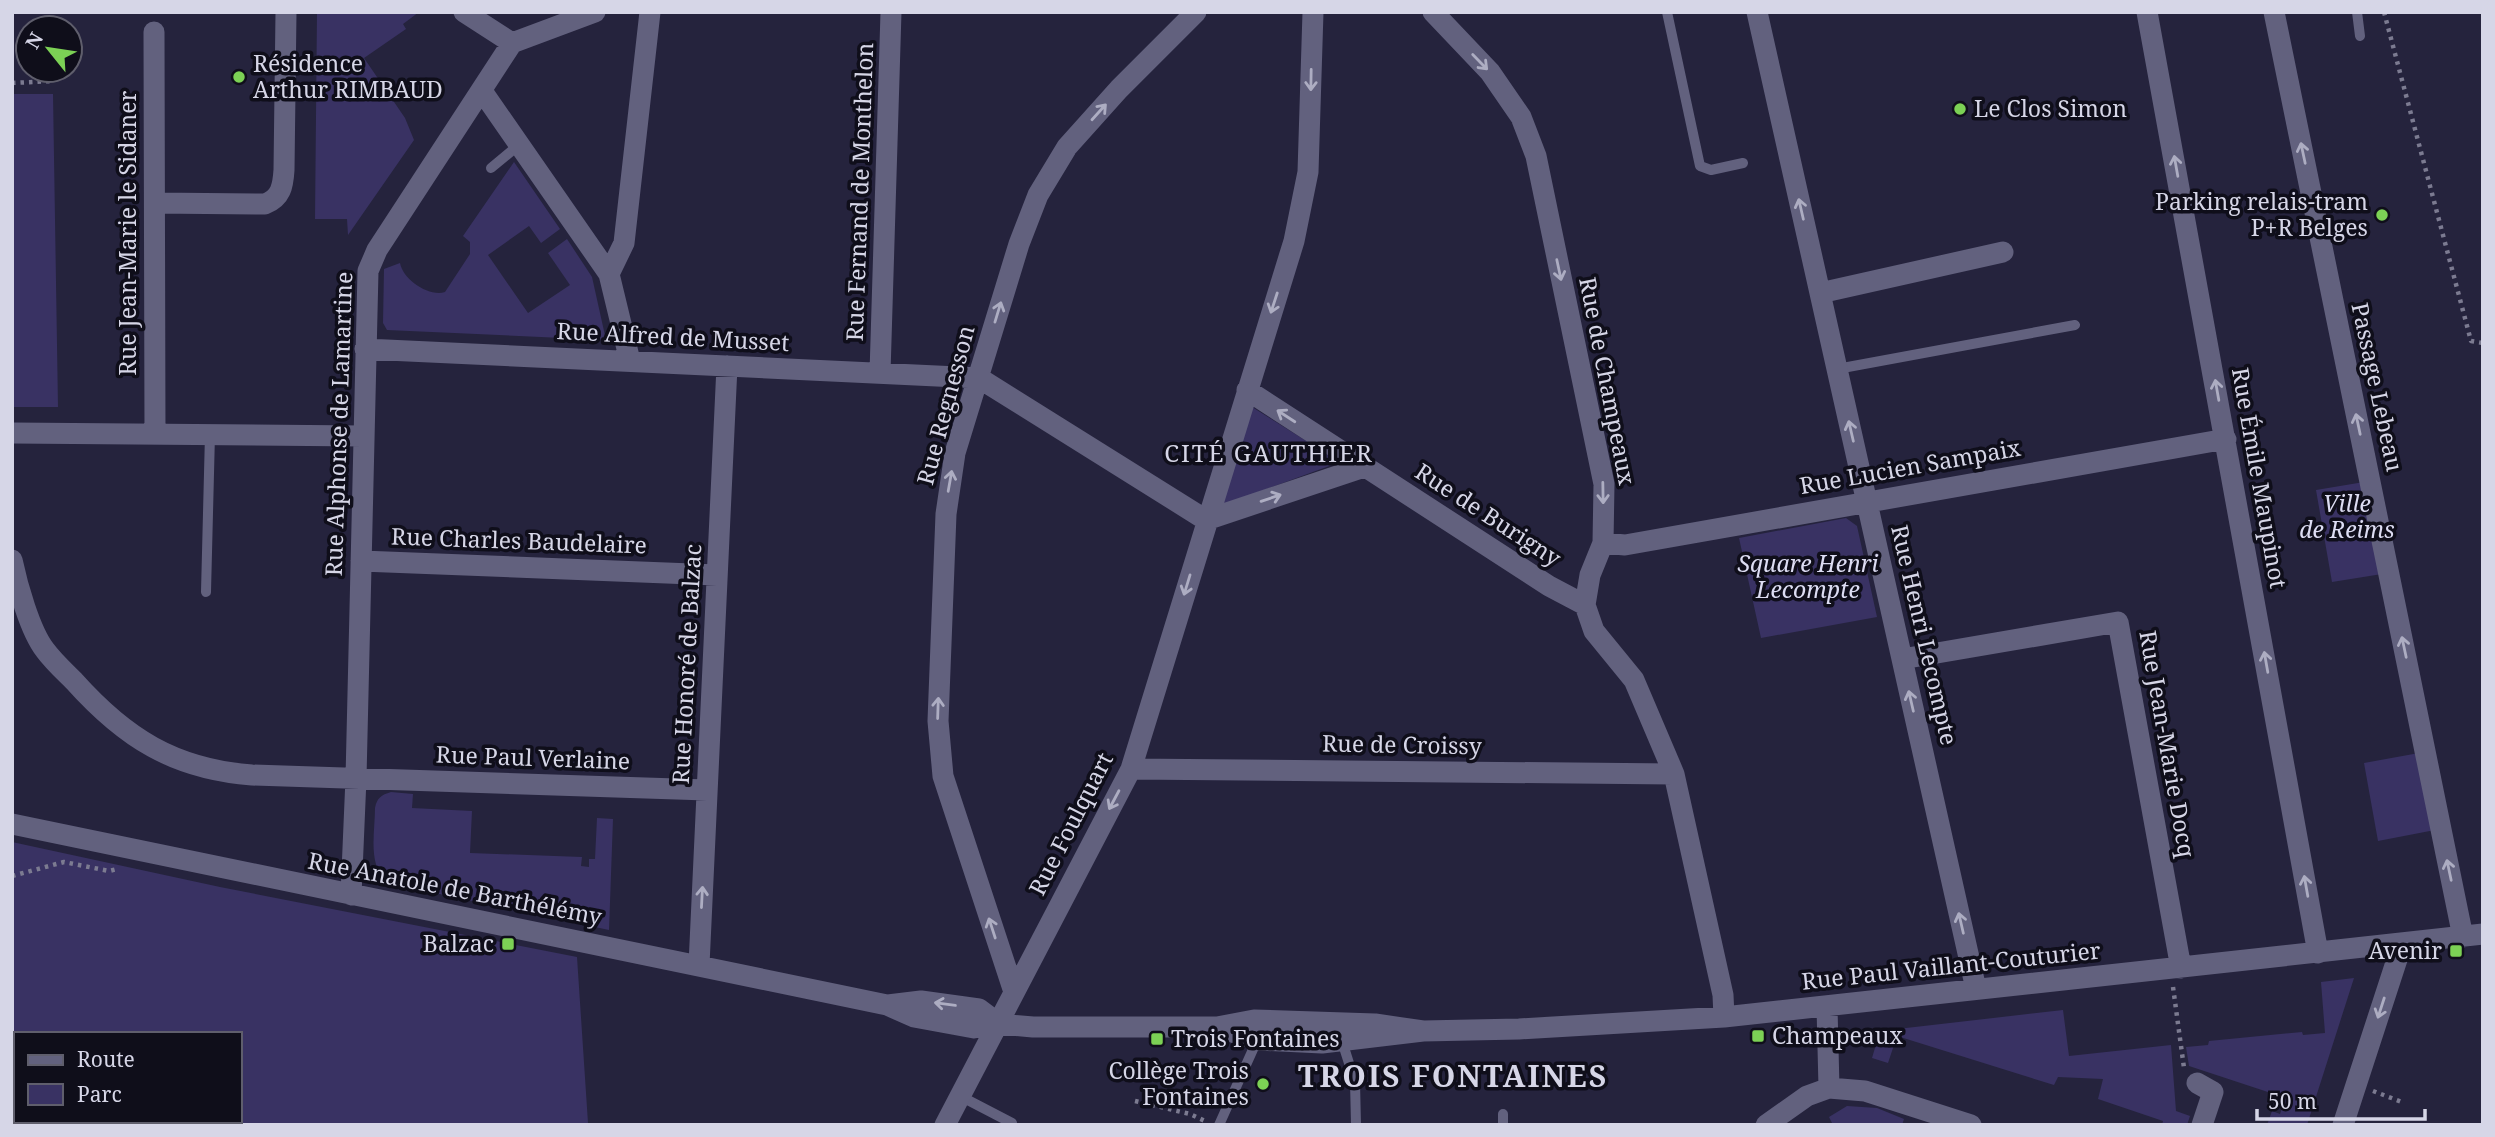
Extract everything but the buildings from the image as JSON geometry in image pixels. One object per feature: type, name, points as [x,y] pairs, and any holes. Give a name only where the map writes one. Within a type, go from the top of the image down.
[{"type":"street","points":[[155,203],[265,204],[280,194],[284,170],[286,12]]},
{"type":"street","points":[[464,12],[512,43],[595,12]]},
{"type":"street","points":[[609,274],[624,243],[650,12]]},
{"type":"street","name":"Rue Fernand de Monthelon","points":[[880,373],[891,12]]},
{"type":"street","name":"Rue Regnesson","points":[[1014,992],[943,776],[938,721],[946,514],[955,453],[1019,244],[1038,195],[1052,169],[1067,147],[1119,89],[1196,12]]},
{"type":"street","name":"Rue Foulquart","points":[[999,1024],[1130,769],[1294,241],[1308,172],[1312,12]]},
{"type":"street","name":"Rue de Champeaux","points":[[1433,12],[1490,72],[1521,117],[1536,156],[1604,484],[1604,543],[1590,575],[1585,605]]},
{"type":"street","name":"Rue Henri Lecompte","points":[[1757,12],[1976,989]]},
{"type":"street","name":"Rue Émile Maupinot","points":[[2147,12],[2318,953]]},
{"type":"street","name":"Passage Lebeau","points":[[2274,12],[2473,935]]},
{"type":"street","name":"Rue Jean-Marie le Sidaner","points":[[154,32],[155,434]]},
{"type":"street","name":"Rue Alphonse de Lamartine","points":[[351,895],[367,281],[370,262],[512,43]]},
{"type":"street","points":[[482,91],[609,274],[630,361]]},
{"type":"street","points":[[1820,293],[2003,252]]},
{"type":"street","name":"Rue Alfred de Musset","points":[[365,349],[979,378]]},
{"type":"street","name":"Rue Honoré de Balzac","points":[[699,965],[727,366]]},
{"type":"street","points":[[979,378],[1206,520],[1364,467]]},
{"type":"street","name":"Rue de Burigny","points":[[1247,390],[1549,586],[1585,605]]},
{"type":"street","points":[[12,433],[363,436]]},
{"type":"street","name":"Rue Lucien Sampaix","points":[[1604,543],[1625,545],[2226,439]]},
{"type":"street","points":[[12,560],[18,588],[43,648],[102,712],[131,734],[178,759],[230,773],[356,778]]},
{"type":"street","name":"Rue Charles Baudelaire","points":[[360,561],[717,575]]},
{"type":"street","points":[[1585,605],[1594,631],[1634,680],[1674,774],[1723,995],[1724,1017]]},
{"type":"street","name":"Rue Jean-Marie Docq","points":[[1902,659],[2118,622],[2176,968]]},
{"type":"street","name":"Rue de Croissy","points":[[1130,769],[1674,774]]},
{"type":"street","name":"Rue Paul Verlaine","points":[[356,778],[707,790]]},
{"type":"street","name":"Rue Anatole de Barthélémy","points":[[12,824],[887,1005],[921,1001],[981,1009],[999,1024]]},
{"type":"street","name":"Rue Paul Vaillant-Couturier","points":[[999,1024],[1030,1027],[1217,1027],[1261,1030],[1342,1042],[1423,1031],[1519,1029],[1724,1017],[2473,935]]},
{"type":"street","points":[[2343,1125],[2402,944]]},
{"type":"street","points":[[1827,1007],[1829,1088]]},
{"type":"street","name":"Rue Paul Vaillant-Couturier","points":[[1261,1030],[1336,1021],[1423,1031]]},
{"type":"street","points":[[945,1125],[999,1024]]},
{"type":"street","points":[[2197,1083],[2213,1092],[2202,1125]]},
{"type":"street","points":[[1766,1125],[1807,1096],[1829,1088],[1865,1091],[1971,1125]]},
{"type":"lane","points":[[1667,12],[1700,166],[1711,170],[1744,163]]},
{"type":"lane","points":[[2357,12],[2360,36]]},
{"type":"lane","points":[[491,168],[520,144]]},
{"type":"lane","points":[[1837,369],[2075,325]]},
{"type":"lane","points":[[206,592],[210,434]]},
{"type":"lane","points":[[1336,1021],[1355,1082],[1356,1125]]},
{"type":"lane","points":[[1219,1125],[1261,1030]]},
{"type":"lane","points":[[960,1096],[1012,1123]]},
{"type":"path","points":[[2384,12],[2471,341],[2483,343]]},
{"type":"path","points":[[12,876],[64,862],[109,871],[128,866]]},
{"type":"path","points":[[2176,968],[2185,1076],[2197,1083]]},
{"type":"path","points":[[2356,1085],[2402,1102]]},
{"type":"path","points":[[1135,1101],[1190,1114],[1212,1125]]},
{"type":"green space","points":[[317,12],[419,12],[403,24],[406,29],[364,58],[405,118],[414,140],[348,235],[347,219],[315,219]]},
{"type":"green space","points":[[12,94],[53,94],[58,407],[12,407]]},
{"type":"green space","points":[[514,162],[560,229],[541,243],[529,226],[488,255],[528,313],[570,285],[548,253],[567,239],[592,277],[606,340],[387,330],[383,323],[384,269],[400,263],[406,275],[418,286],[432,292],[445,292],[470,254],[470,242],[463,236]]},
{"type":"green space","points":[[1252,407],[1340,462],[1218,507]]},
{"type":"green space","name":"Ville de Reims","points":[[2370,481],[2382,574],[2332,582],[2316,490]]},
{"type":"green space","name":"Square Henri Lecompte","points":[[1846,518],[1857,526],[1877,617],[1761,638],[1739,538]]},
{"type":"green space","points":[[2419,753],[2435,830],[2378,841],[2364,763]]},
{"type":"green space","points":[[391,792],[413,794],[412,808],[472,811],[470,853],[582,857],[581,866],[589,867],[589,859],[595,859],[597,818],[613,819],[609,930],[388,883],[377,868],[374,838],[376,805],[380,797]]},
{"type":"green space","points":[[12,842],[220,887],[577,957],[588,1123],[12,1125]]},
{"type":"green space","points":[[2354,978],[2307,1125],[2267,1125],[2272,1111],[2280,1114],[2284,1102],[2276,1099],[2277,1095],[2189,1066],[2186,1047],[2208,1045],[2209,1041],[2302,1032],[2303,1035],[2325,1033],[2321,982]]},
{"type":"green space","points":[[2063,1010],[2069,1056],[2171,1045],[2176,1111],[2190,1116],[2187,1125],[2162,1125],[2163,1121],[2098,1099],[2103,1079],[2058,1077],[2054,1085],[1897,1036],[1888,1063],[1872,1058],[1880,1031]]},
{"type":"green space","points":[[1847,1106],[1877,1108],[1904,1119],[1902,1125],[1833,1125],[1829,1117]]},
{"type":"place","name":"Résidence Arthur RIMBAUD","points":[[239,77]]},
{"type":"place","name":"Le Clos Simon","points":[[1960,109]]},
{"type":"place","name":"Parking relais-tram P+R Belges","points":[[2382,215]]},
{"type":"place","name":"Balzac","points":[[508,944]]},
{"type":"place","name":"Avenir","points":[[2456,951]]},
{"type":"place","name":"Champeaux","points":[[1758,1036]]},
{"type":"place","name":"Trois Fontaines","points":[[1157,1039]]},
{"type":"place","name":"Collège Trois Fontaines","points":[[1263,1084]]},
{"type":"district","name":"CITÉ GAUTHIER","points":[[1269,454]]},
{"type":"district","name":"TROIS FONTAINES","points":[[1453,1077]]}]
